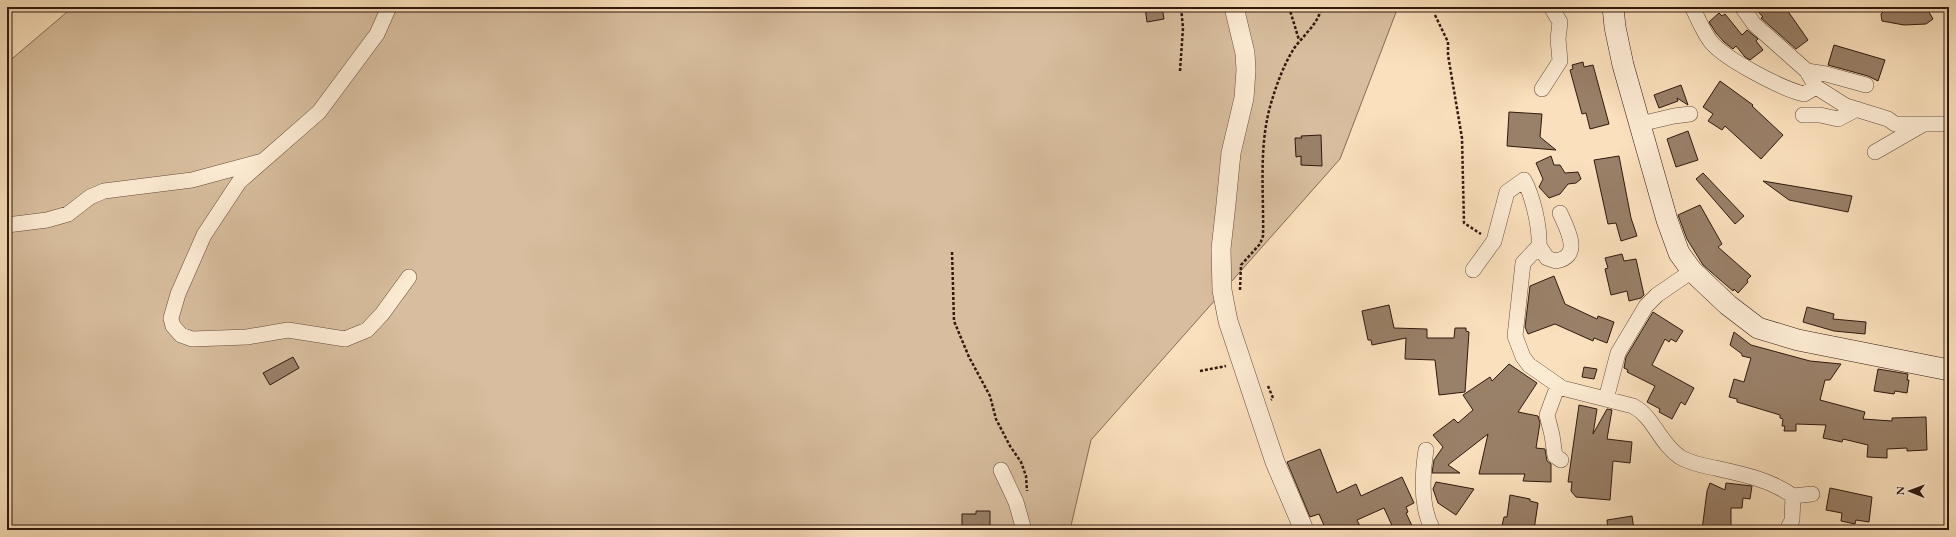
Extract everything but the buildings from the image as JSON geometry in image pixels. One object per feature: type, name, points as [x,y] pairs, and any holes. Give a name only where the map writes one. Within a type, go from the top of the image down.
[{"type":"main road","points":[[1613,7],[1615,27],[1623,65],[1666,220],[1679,253],[1692,271],[1728,304],[1758,328],[1798,340],[1949,370]]},
{"type":"street","points":[[389,7],[377,34],[319,112],[239,182],[204,235],[178,294],[171,318],[173,326],[181,335],[192,339],[247,337],[288,330],[345,339],[367,330],[382,314],[409,277]]},
{"type":"street","points":[[1234,7],[1245,53],[1246,70],[1244,98],[1231,153],[1221,249],[1222,290],[1228,321],[1259,416],[1275,462],[1304,530]]},
{"type":"street","points":[[1542,89],[1560,61],[1558,39],[1560,22],[1552,7]]},
{"type":"street","points":[[1692,7],[1711,42],[1726,53],[1788,90],[1804,94],[1816,87]]},
{"type":"street","points":[[1742,7],[1754,24],[1807,71],[1816,87],[1846,106],[1888,119],[1895,124],[1949,124]]},
{"type":"street","points":[[1807,71],[1826,74],[1866,85]]},
{"type":"street","points":[[1803,115],[1820,115],[1838,119],[1857,109]]},
{"type":"street","points":[[1640,124],[1690,114]]},
{"type":"street","points":[[1875,152],[1924,124]]},
{"type":"street","points":[[7,225],[47,220],[68,214],[90,197],[104,192],[192,180],[262,161]]},
{"type":"street","points":[[1473,270],[1494,241],[1507,192],[1527,175],[1528,188],[1540,232],[1539,246],[1547,258],[1556,261],[1566,258],[1570,253],[1571,246],[1570,237],[1560,213]]},
{"type":"street","points":[[1539,246],[1523,263],[1515,336],[1523,357],[1529,365],[1558,385],[1578,393],[1633,406],[1642,411],[1670,448],[1681,457],[1704,466],[1749,476],[1785,490],[1793,496],[1812,494]]},
{"type":"street","points":[[1606,399],[1618,352],[1646,306],[1657,295],[1692,271]]},
{"type":"street","points":[[1558,385],[1547,415],[1556,456],[1561,460]]},
{"type":"street","points":[[1426,450],[1423,470],[1423,492],[1428,521],[1433,530]]},
{"type":"street","points":[[1001,470],[1016,502],[1024,530]]},
{"type":"street","points":[[1788,530],[1792,520],[1793,496]]},
{"type":"path","points":[[1180,71],[1183,28],[1181,7]]},
{"type":"path","points":[[1289,7],[1300,40]]},
{"type":"path","points":[[1240,293],[1241,265],[1260,244],[1263,236],[1263,161],[1265,128],[1268,114],[1277,84],[1289,58],[1300,40],[1317,20],[1321,7]]},
{"type":"path","points":[[1435,15],[1448,42],[1448,55],[1462,138],[1464,223],[1470,229],[1494,241]]},
{"type":"path","points":[[952,252],[954,320],[969,357],[990,396],[996,419],[1010,446],[1021,462],[1026,476],[1028,497]]},
{"type":"path","points":[[1200,372],[1228,366],[1242,366]]},
{"type":"path","points":[[1259,416],[1273,398],[1268,384]]},
{"type":"shaded area","points":[[73,7],[1398,7],[1340,159],[1091,440],[1070,530],[7,530],[7,63]]}]
